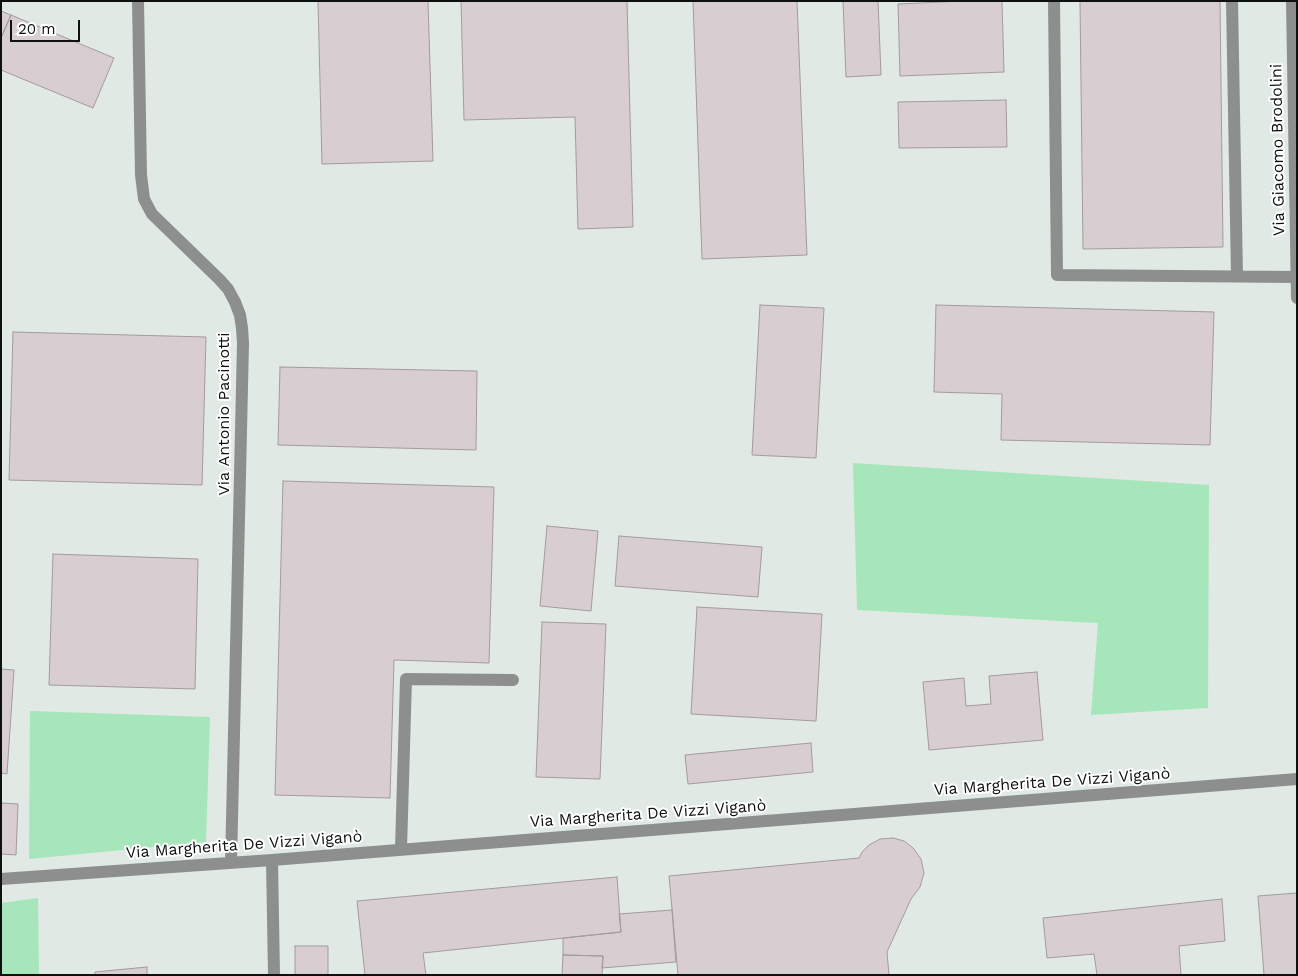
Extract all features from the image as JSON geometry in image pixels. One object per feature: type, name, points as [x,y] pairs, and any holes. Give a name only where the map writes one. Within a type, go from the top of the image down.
[{"type":"street","name":"Via Antonio Pacinotti","points":[[138,1],[141,175],[144,199],[152,214],[228,289],[240,315],[242,328],[231,863]]},
{"type":"street","points":[[1054,1],[1057,275],[1296,277]]},
{"type":"street","points":[[1232,1],[1237,276]]},
{"type":"street","name":"Via Giacomo Brodolini","points":[[1292,1],[1297,298]]},
{"type":"street","points":[[401,849],[406,680],[513,680]]},
{"type":"street","name":"Via Margherita De Vizzi Viganò","points":[[1,879],[272,860],[1297,779]]},
{"type":"street","points":[[272,860],[274,975]]},
{"type":"green space","points":[[853,463],[1209,485],[1208,708],[1091,715],[1098,623],[857,610]]},
{"type":"green space","points":[[30,711],[210,717],[206,842],[29,859]]},
{"type":"green space","points":[[38,898],[39,975],[1,975],[1,903]]},
{"type":"building","points":[[318,1],[428,1],[433,161],[322,164]]},
{"type":"building","points":[[461,1],[627,1],[633,227],[578,229],[575,117],[464,120]]},
{"type":"building","points":[[693,1],[797,1],[807,255],[702,259]]},
{"type":"building","points":[[843,1],[878,1],[881,75],[846,77]]},
{"type":"building","points":[[1002,1],[1004,72],[900,76],[898,4]]},
{"type":"building","points":[[1080,1],[1220,1],[1223,247],[1083,249]]},
{"type":"building","points":[[1,11],[11,15],[1,38]]},
{"type":"building","points":[[11,15],[114,58],[93,108],[1,70],[1,38]]},
{"type":"building","points":[[1006,100],[1007,147],[899,148],[898,102]]},
{"type":"building","points":[[760,305],[824,308],[816,458],[752,455]]},
{"type":"building","points":[[936,305],[1214,312],[1210,445],[1001,440],[1002,394],[934,392]]},
{"type":"building","points":[[13,332],[206,337],[202,485],[9,480]]},
{"type":"building","points":[[280,367],[477,371],[476,450],[278,445]]},
{"type":"building","points":[[283,481],[494,487],[489,663],[394,660],[390,798],[275,795]]},
{"type":"building","points":[[547,526],[598,531],[591,611],[540,606]]},
{"type":"building","points":[[619,536],[762,547],[758,597],[615,586]]},
{"type":"building","points":[[53,554],[198,559],[195,689],[49,685]]},
{"type":"building","points":[[697,607],[822,614],[816,721],[691,714]]},
{"type":"building","points":[[542,622],[606,624],[600,779],[536,777]]},
{"type":"building","points":[[1,669],[14,670],[7,774],[1,773]]},
{"type":"building","points":[[1037,672],[1043,740],[929,750],[923,682],[964,678],[966,706],[991,704],[989,676]]},
{"type":"building","points":[[811,743],[813,772],[688,784],[685,755]]},
{"type":"building","points":[[1,803],[18,804],[16,855],[1,854]]},
{"type":"building","points":[[893,838],[904,841],[913,848],[921,859],[924,873],[920,887],[911,899],[887,952],[889,975],[678,975],[669,876],[859,858],[869,845],[880,839]]},
{"type":"building","points":[[617,877],[621,932],[423,953],[426,975],[365,975],[357,901]]},
{"type":"building","points":[[1297,893],[1297,975],[1264,975],[1258,896]]},
{"type":"building","points":[[1222,899],[1225,941],[1179,946],[1181,975],[1097,975],[1094,954],[1047,958],[1043,918]]},
{"type":"building","points":[[672,910],[676,962],[602,968],[603,956],[563,955],[563,938],[621,932],[619,914]]},
{"type":"building","points":[[295,946],[328,946],[328,975],[295,975]]},
{"type":"building","points":[[563,955],[603,956],[602,975],[562,975]]},
{"type":"building","points":[[147,967],[147,975],[95,975],[95,972]]}]
